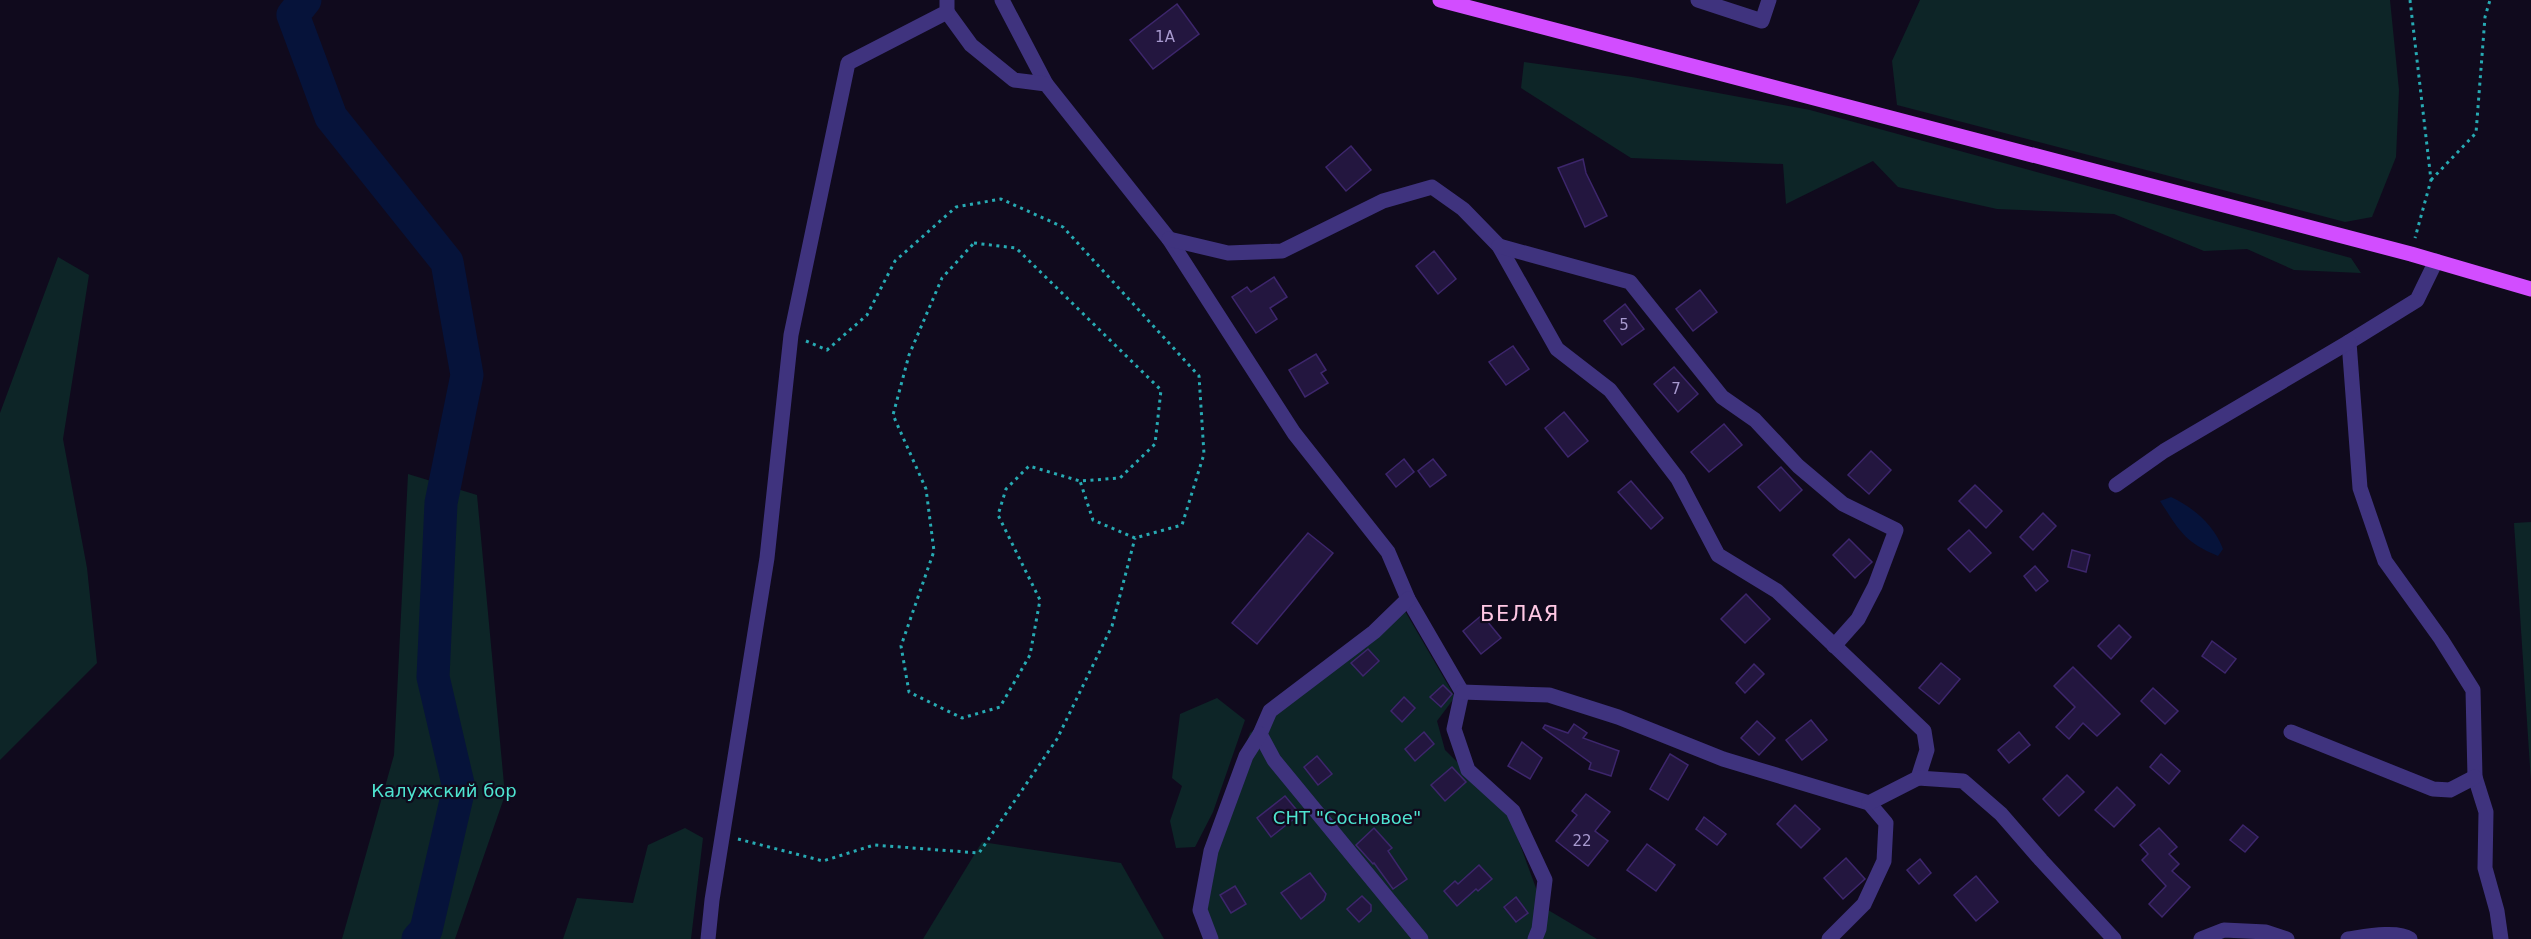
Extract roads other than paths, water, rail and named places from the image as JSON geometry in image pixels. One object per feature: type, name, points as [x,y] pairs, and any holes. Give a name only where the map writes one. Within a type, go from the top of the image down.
[{"type":"main road","points":[[1440,0],[2411,254],[2531,289]]},
{"type":"street","points":[[1002,0],[1046,84],[1169,239],[1294,433],[1388,552],[1408,599],[1462,692],[1455,729],[1468,770],[1513,811],[1545,880],[1539,929],[1535,939]]},
{"type":"street","points":[[1698,0],[1762,21],[1769,0]]},
{"type":"street","points":[[708,939],[722,835],[767,558],[791,335],[848,63],[947,6],[971,45],[1014,80],[1046,84]]},
{"type":"street","points":[[1169,239],[1228,253],[1282,251],[1383,201],[1432,187],[1463,209],[1499,246],[1557,349],[1610,390],[1678,479],[1718,555],[1777,591],[1924,731],[1927,750],[1918,778]]},
{"type":"street","points":[[1499,246],[1630,282],[1722,397],[1755,420],[1798,466],[1843,504],[1896,530],[1875,586],[1858,619],[1834,645]]},
{"type":"street","points":[[2116,484],[2164,451],[2417,300],[2436,261]]},
{"type":"street","points":[[2349,342],[2360,488],[2385,561],[2441,639],[2473,690],[2475,777],[2486,812],[2485,868],[2497,911],[2500,939]]},
{"type":"street","points":[[1211,939],[1200,910],[1211,851],[1246,756],[1260,734],[1270,711],[1374,632],[1408,599]]},
{"type":"street","points":[[1462,692],[1549,694],[1618,717],[1723,759],[1869,803],[1886,823],[1884,861],[1864,904],[1829,939]]},
{"type":"street","points":[[2291,732],[2433,789],[2450,790],[2475,777]]},
{"type":"street","points":[[1260,734],[1274,760],[1421,939]]},
{"type":"street","points":[[1869,803],[1918,778],[1963,781],[2001,814],[2114,939]]},
{"type":"street","points":[[2201,939],[2224,930],[2266,932],[2287,939]]},
{"type":"street","points":[[2348,939],[2404,935],[2410,939]]},
{"type":"water","points":[[2171,497],[2188,506],[2209,525],[2223,549],[2218,556],[2197,546],[2183,534],[2160,501]]},
{"type":"waterway","points":[[305,0],[293,15],[331,117],[447,262],[467,375],[441,503],[433,677],[459,788],[426,930],[418,939]]},
{"type":"district","name":"БЕЛАЯ","points":[[1520,614]]},
{"type":"park label","name":"Калужский бор","points":[[444,791]]},
{"type":"park label","name":"СНТ \"Сосновое\"","points":[[1347,818]]}]
